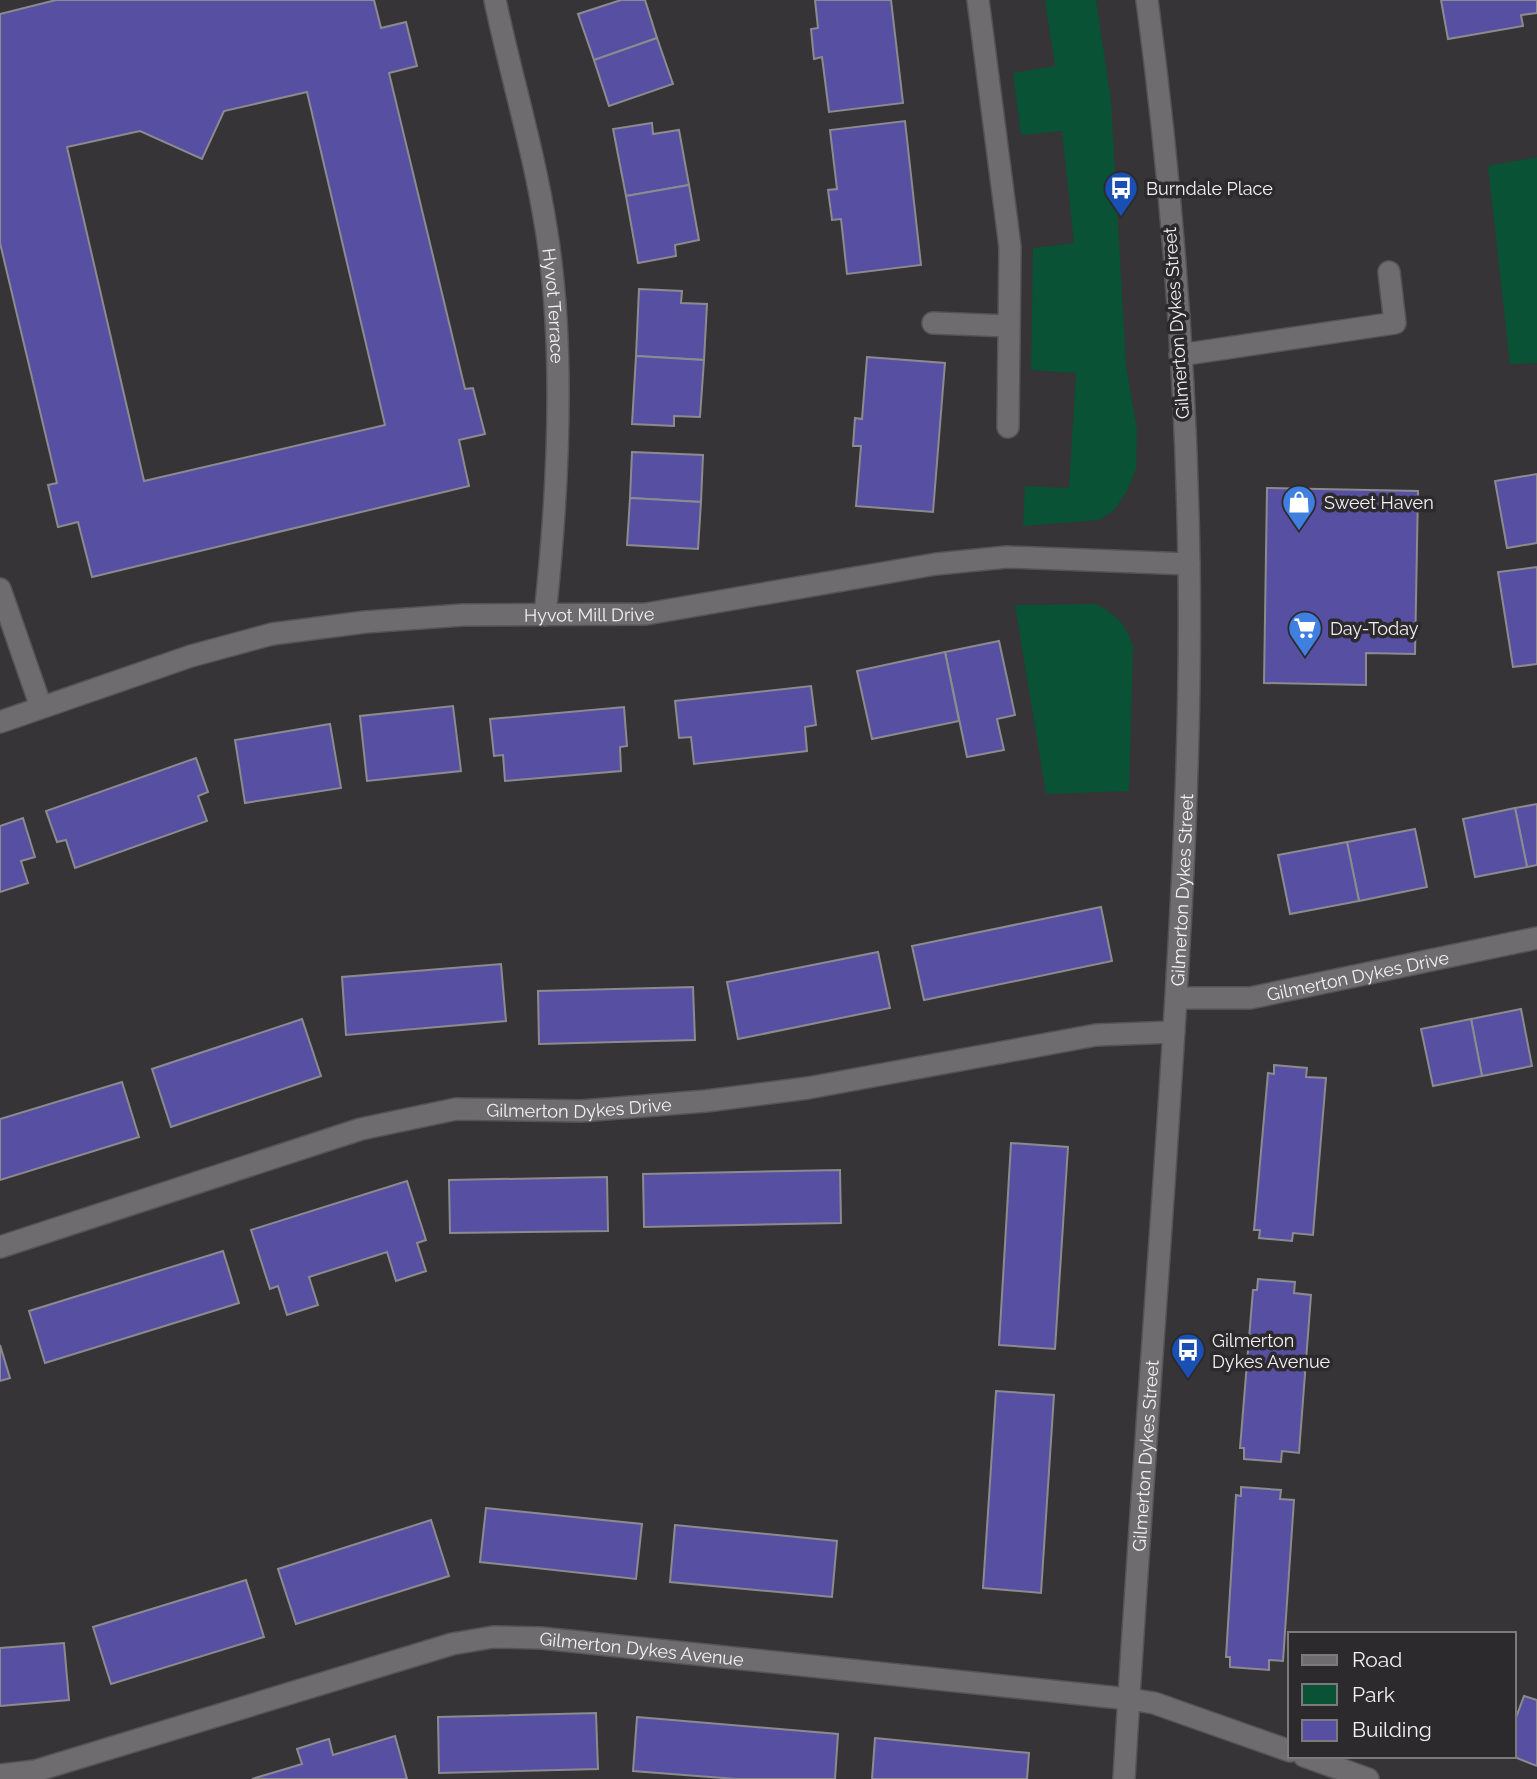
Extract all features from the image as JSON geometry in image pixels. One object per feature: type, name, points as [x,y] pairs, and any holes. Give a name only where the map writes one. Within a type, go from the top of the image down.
[{"type":"street","name":"Hyvot Terrace","points":[[495,0],[534,160],[547,230],[554,299],[557,381],[551,557],[545,615]]},
{"type":"street","points":[[978,0],[1010,247],[1008,427]]},
{"type":"street","name":"Gilmerton Dykes Street","points":[[1125,1779],[1176,998],[1183,853],[1189,564],[1180,355],[1159,89],[1147,0]]},
{"type":"street","points":[[1180,355],[1395,323],[1389,272]]},
{"type":"street","points":[[933,323],[1009,326]]},
{"type":"street","name":"Hyvot Mill Drive","points":[[0,722],[191,656],[272,634],[365,622],[463,615],[646,614],[936,564],[1007,557],[1189,564]]},
{"type":"street","points":[[0,589],[41,707]]},
{"type":"street","name":"Gilmerton Dykes Drive","points":[[1176,998],[1250,998],[1537,938]]},
{"type":"street","name":"Gilmerton Dykes Drive","points":[[0,1247],[361,1129],[456,1109],[582,1111],[706,1101],[808,1087],[1096,1035],[1174,1032]]},
{"type":"street","name":"Gilmerton Dykes Avenue","points":[[0,1775],[34,1770],[440,1647],[493,1637],[541,1638],[1129,1699],[1154,1703],[1288,1750]]},
{"type":"street","points":[[1310,1758],[1368,1779]]},
{"type":"green space","points":[[1045,0],[1096,0],[1111,100],[1126,366],[1137,429],[1136,469],[1127,491],[1114,510],[1099,520],[1023,526],[1025,486],[1069,488],[1076,373],[1031,370],[1033,248],[1074,243],[1062,131],[1021,135],[1013,73],[1055,66]]},
{"type":"green space","points":[[1537,157],[1537,363],[1510,364],[1488,166]]},
{"type":"green space","points":[[1096,604],[1120,622],[1128,633],[1133,648],[1129,791],[1046,794],[1015,605]]},
{"type":"building","points":[[56,0],[374,0],[381,28],[406,22],[417,66],[389,73],[465,389],[473,388],[485,434],[459,440],[469,486],[92,577],[78,522],[58,527],[48,485],[57,483],[0,243],[0,14]],"holes":[[[307,92],[385,425],[144,481],[67,147],[140,131],[202,159],[224,111]]]},
{"type":"building","points":[[621,0],[645,0],[657,38],[594,60],[578,14]]},
{"type":"building","points":[[815,0],[891,0],[903,103],[829,112],[822,57],[814,59],[811,29],[818,28]]},
{"type":"building","points":[[1441,0],[1537,0],[1537,13],[1521,15],[1523,26],[1448,39]]},
{"type":"building","points":[[657,38],[673,84],[609,106],[594,60]]},
{"type":"building","points":[[905,121],[921,265],[847,274],[841,219],[832,220],[828,190],[837,189],[830,130]]},
{"type":"building","points":[[652,123],[653,134],[679,130],[689,185],[626,196],[613,129]]},
{"type":"building","points":[[689,185],[699,240],[675,245],[676,256],[638,263],[626,196]]},
{"type":"building","points":[[639,289],[682,291],[681,303],[707,304],[704,360],[636,356]]},
{"type":"building","points":[[636,356],[704,360],[700,417],[674,416],[674,426],[632,424]]},
{"type":"building","points":[[867,357],[945,363],[933,512],[856,506],[861,446],[853,446],[855,418],[862,419]]},
{"type":"building","points":[[632,452],[703,455],[701,502],[630,498]]},
{"type":"building","points":[[1537,474],[1537,543],[1507,548],[1495,481]]},
{"type":"building","points":[[1267,488],[1418,491],[1415,654],[1366,653],[1366,685],[1264,683]]},
{"type":"building","points":[[630,498],[701,502],[698,549],[627,545]]},
{"type":"building","points":[[1537,567],[1537,664],[1513,667],[1498,572]]},
{"type":"building","points":[[999,641],[1015,715],[997,719],[1004,750],[967,757],[945,652]]},
{"type":"building","points":[[945,652],[959,721],[872,739],[857,671]]},
{"type":"building","points":[[811,686],[816,725],[805,727],[807,751],[694,764],[691,737],[679,738],[675,701]]},
{"type":"building","points":[[453,706],[461,771],[367,781],[360,716]]},
{"type":"building","points":[[624,707],[627,746],[620,747],[621,771],[505,781],[503,755],[494,756],[490,719]]},
{"type":"building","points":[[330,724],[341,788],[245,803],[235,740]]},
{"type":"building","points":[[196,758],[208,792],[198,796],[207,821],[75,868],[66,840],[57,842],[46,811]]},
{"type":"building","points":[[1537,804],[1537,865],[1527,867],[1515,808]]},
{"type":"building","points":[[1515,808],[1527,867],[1475,877],[1463,819]]},
{"type":"building","points":[[23,818],[35,857],[21,861],[28,883],[0,892],[0,826]]},
{"type":"building","points":[[1415,829],[1427,887],[1359,901],[1347,842]]},
{"type":"building","points":[[1347,842],[1359,901],[1290,914],[1278,855]]},
{"type":"building","points":[[1101,907],[1112,961],[924,1000],[912,946]]},
{"type":"building","points":[[878,952],[890,1008],[738,1039],[727,982]]},
{"type":"building","points":[[501,964],[506,1021],[346,1035],[342,977]]},
{"type":"building","points":[[693,987],[695,1040],[539,1044],[538,991]]},
{"type":"building","points":[[1521,1009],[1532,1066],[1482,1076],[1471,1019]]},
{"type":"building","points":[[302,1019],[321,1076],[171,1127],[152,1069]]},
{"type":"building","points":[[1471,1019],[1482,1076],[1433,1086],[1421,1029]]},
{"type":"building","points":[[1274,1065],[1307,1068],[1306,1077],[1326,1078],[1313,1235],[1293,1233],[1292,1241],[1259,1238],[1260,1230],[1254,1230],[1268,1073],[1274,1074]]},
{"type":"building","points":[[122,1082],[139,1137],[0,1180],[0,1119]]},
{"type":"building","points":[[1011,1143],[1068,1147],[1055,1349],[999,1345]]},
{"type":"building","points":[[840,1170],[841,1223],[644,1227],[643,1174]]},
{"type":"building","points":[[607,1177],[608,1231],[450,1233],[449,1180]]},
{"type":"building","points":[[407,1181],[426,1240],[417,1243],[426,1271],[396,1281],[387,1252],[309,1277],[318,1305],[287,1315],[278,1286],[270,1289],[251,1230]]},
{"type":"building","points":[[223,1251],[239,1303],[45,1363],[29,1311]]},
{"type":"building","points":[[1258,1279],[1295,1282],[1294,1293],[1311,1295],[1299,1453],[1282,1451],[1281,1462],[1244,1459],[1244,1448],[1240,1448],[1253,1290],[1257,1290]]},
{"type":"building","points":[[0,1345],[10,1378],[0,1381]]},
{"type":"building","points":[[996,1391],[1054,1395],[1041,1593],[983,1588]]},
{"type":"building","points":[[1241,1487],[1281,1490],[1280,1499],[1294,1500],[1283,1661],[1269,1660],[1269,1670],[1230,1667],[1230,1657],[1226,1657],[1236,1495],[1241,1496]]},
{"type":"building","points":[[486,1508],[642,1524],[636,1579],[480,1562]]},
{"type":"building","points":[[431,1520],[449,1576],[296,1624],[278,1569]]},
{"type":"building","points":[[675,1525],[837,1541],[832,1597],[670,1582]]},
{"type":"building","points":[[246,1580],[264,1637],[111,1684],[93,1627]]},
{"type":"building","points":[[64,1643],[69,1700],[0,1706],[0,1648]]},
{"type":"building","points":[[1524,1696],[1537,1700],[1537,1766],[1516,1758],[1516,1718]]},
{"type":"building","points":[[596,1713],[598,1769],[439,1773],[438,1717]]},
{"type":"building","points":[[637,1717],[838,1734],[835,1779],[736,1779],[633,1771]]},
{"type":"building","points":[[395,1736],[407,1779],[252,1779],[302,1764],[297,1749],[322,1741],[329,1739],[333,1755]]},
{"type":"building","points":[[875,1738],[1029,1753],[1027,1779],[872,1779]]},
{"type":"place","name":"Burndale Place","points":[[1121,218]]},
{"type":"place","name":"Sweet Haven","points":[[1299,532]]},
{"type":"place","name":"Day-Today","points":[[1305,658]]},
{"type":"place","name":"Gilmerton Dykes Avenue","points":[[1188,1380]]}]
